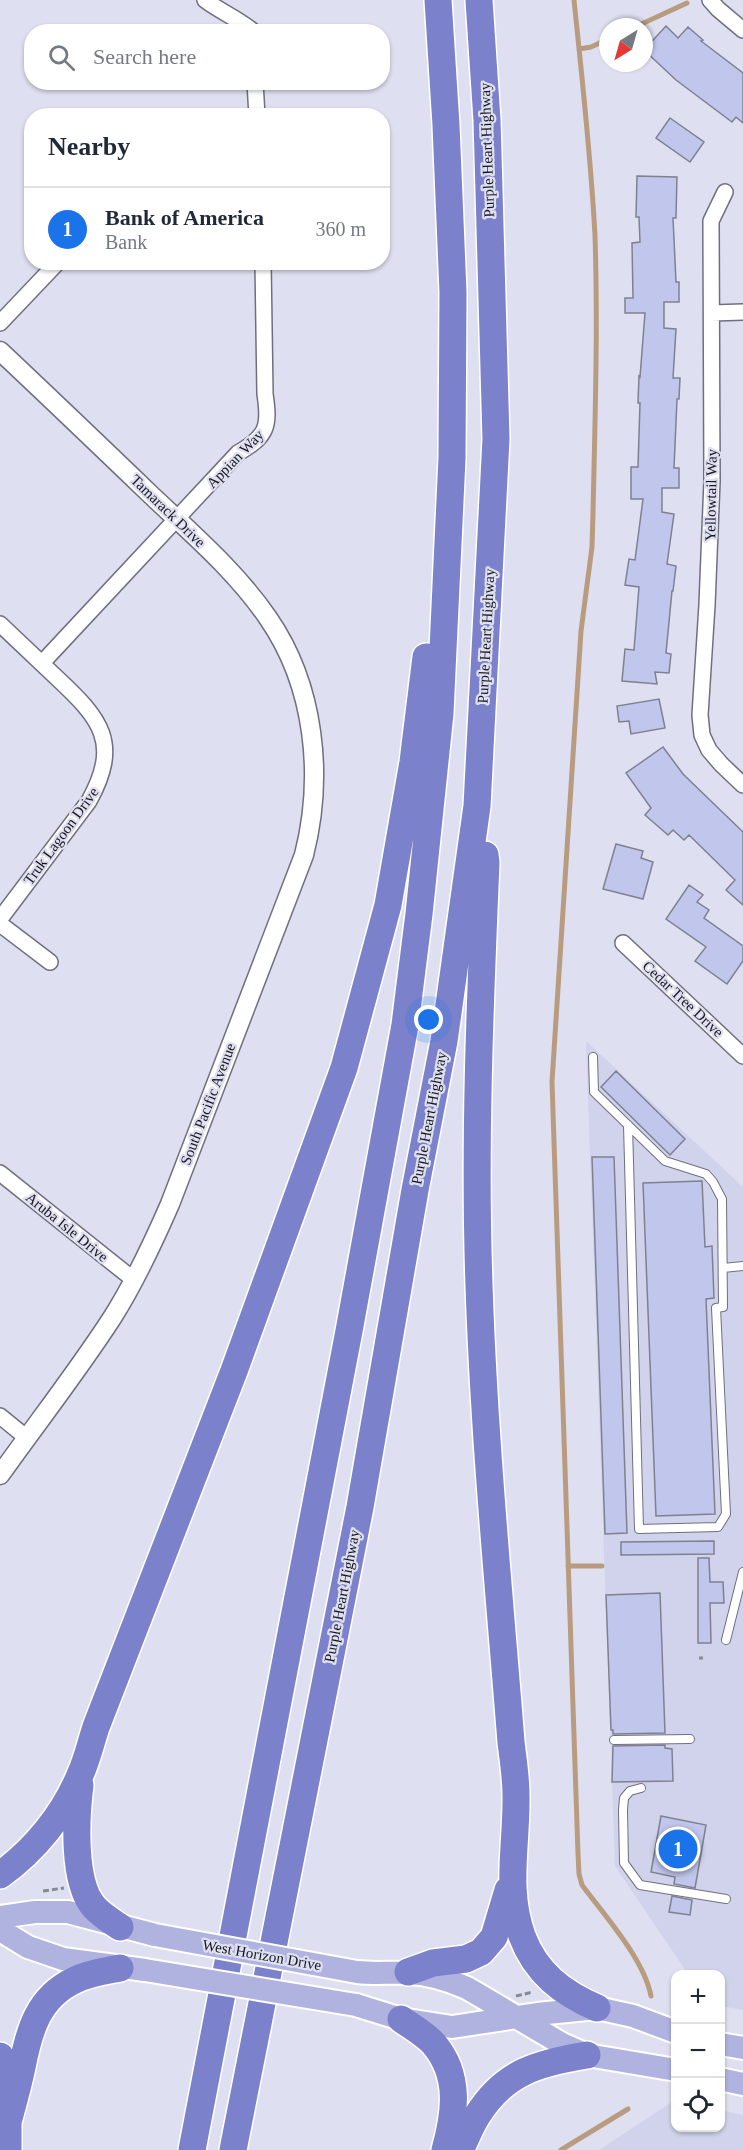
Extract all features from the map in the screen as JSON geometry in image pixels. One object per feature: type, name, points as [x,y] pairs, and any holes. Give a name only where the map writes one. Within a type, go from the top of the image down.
[{"type":"highway","points":[[192,2150],[349,1331],[405,1025],[419,914],[440,713],[452,458],[453,292],[438,0]]},
{"type":"highway","name":"Purple Heart Highway","points":[[233,2150],[360,1506],[415,1190],[444,1041],[477,806],[496,440],[487,120],[479,0]]},
{"type":"highway","points":[[0,1875],[29,1851],[46,1831],[60,1812],[81,1774],[96,1726],[230,1381],[344,1068],[388,906],[417,732],[452,458]]},
{"type":"highway","points":[[477,806],[486,863],[480,1008],[479,1284],[491,1496],[516,1796],[511,1881],[517,1920],[529,1952],[549,1978],[562,1990],[597,2008]]},
{"type":"highway","points":[[81,1774],[76,1836],[85,1892],[93,1906],[120,1927]]},
{"type":"highway","points":[[408,1972],[433,1963],[466,1959],[481,1952],[494,1937],[511,1881]]},
{"type":"highway","points":[[8,2122],[26,2043],[40,2008],[58,1990],[74,1980],[90,1974],[132,1969]]},
{"type":"highway","points":[[401,2019],[434,2044],[450,2074],[455,2104],[445,2150]]},
{"type":"highway","points":[[460,2150],[476,2117],[506,2082],[535,2066],[587,2055]]},
{"type":"highway","points":[[0,2056],[8,2122],[8,2150]]},
{"type":"main road","name":"West Horizon Drive","points":[[0,1917],[35,1912],[68,1912],[155,1935],[357,1972],[378,1974],[408,1972],[451,1981],[516,2006],[562,2044],[587,2055],[671,2069]]},
{"type":"main road","points":[[0,1930],[45,1954],[82,1963],[356,2005],[401,2019],[453,2027],[516,2006],[597,2008],[633,2016],[671,2030]]},
{"type":"main road","points":[[725,2045],[743,2048]]},
{"type":"main road","points":[[725,2080],[743,2084]]},
{"type":"street","points":[[205,0],[221,12],[245,24]]},
{"type":"street","points":[[710,0],[743,30]]},
{"type":"street","points":[[255,90],[257,108]]},
{"type":"street","name":"Yellowtail Way","points":[[725,192],[711,221],[712,481],[700,715],[702,735],[709,750],[743,784]]},
{"type":"street","points":[[0,323],[50,270]]},
{"type":"street","name":"Appian Way","points":[[42,663],[238,453],[265,432],[268,415],[265,394],[263,270]]},
{"type":"street","points":[[712,313],[743,312]]},
{"type":"street","name":"Tamarack Drive","points":[[0,351],[177,520],[252,597],[283,644],[303,695]]},
{"type":"street","points":[[0,624],[42,663]]},
{"type":"street","name":"Truk Lagoon Drive","points":[[0,919],[89,801],[101,780],[104,765],[105,747],[92,712],[42,663]]},
{"type":"street","name":"South Pacific Avenue","points":[[0,1475],[55,1401],[111,1318],[134,1280],[170,1204],[304,855],[311,822],[315,764],[303,695]]},
{"type":"street","points":[[0,924],[50,962]]},
{"type":"street","name":"Cedar Tree Drive","points":[[623,943],[741,1048]]},
{"type":"street","name":"Aruba Isle Drive","points":[[0,1173],[134,1280]]},
{"type":"street","points":[[0,1416],[27,1438]]},
{"type":"lane","points":[[593,1058],[594,1092],[628,1125],[665,1161],[706,1174],[722,1199],[723,1307],[716,1308],[726,1514],[718,1527],[639,1530],[628,1125]]},
{"type":"lane","points":[[723,1268],[743,1266]]},
{"type":"lane","points":[[726,1640],[740,1598],[743,1572]]},
{"type":"lane","points":[[614,1740],[690,1739]]},
{"type":"lane","points":[[641,1788],[630,1791],[624,1798],[623,1810],[624,1863],[640,1885],[726,1899]]},
{"type":"path","points":[[516,2006],[533,1993]]},
{"type":"shaded area","points":[[586,1041],[743,1187],[743,2010],[725,2007],[725,1970],[685,1970],[615,1866]]},
{"type":"shaded area","points":[[671,2103],[671,2132],[725,2132],[725,2111],[743,2115],[743,2150],[599,2150]]},
{"type":"building","points":[[666,26],[678,38],[688,27],[703,40],[701,41],[743,73],[743,123],[736,117],[732,122],[676,80],[653,58],[653,40]]},
{"type":"building","points":[[670,118],[704,142],[690,162],[656,138]]},
{"type":"building","points":[[637,176],[677,177],[676,218],[673,218],[679,302],[664,302],[664,328],[676,329],[673,378],[680,378],[674,468],[679,468],[679,488],[662,488],[662,512],[674,514],[667,564],[676,566],[666,653],[671,654],[669,673],[655,672],[657,684],[622,681],[625,649],[634,650],[639,587],[625,585],[629,559],[635,560],[643,499],[631,499],[631,467],[638,467],[639,376],[645,313],[625,313],[625,298],[633,298],[632,243],[640,242],[639,217],[636,217]]},
{"type":"building","points":[[659,699],[665,728],[631,734],[629,721],[619,722],[617,706]]},
{"type":"building","points":[[663,747],[683,774],[743,832],[743,905],[726,890],[735,880],[689,835],[684,840],[673,830],[668,835],[645,815],[651,808],[626,773]]},
{"type":"building","points":[[616,844],[643,851],[641,858],[653,862],[643,899],[603,889]]},
{"type":"building","points":[[689,885],[703,895],[697,902],[709,910],[704,918],[743,946],[743,961],[727,984],[695,961],[706,947],[666,919]]},
{"type":"building","points":[[616,1071],[685,1139],[670,1155],[601,1087]]},
{"type":"building","points":[[592,1157],[614,1157],[627,1533],[605,1534]]},
{"type":"building","points":[[702,1181],[705,1247],[712,1246],[714,1298],[706,1299],[715,1514],[656,1516],[643,1183]]},
{"type":"building","points":[[714,1541],[714,1554],[621,1555],[621,1542]]},
{"type":"building","points":[[698,1558],[709,1558],[710,1582],[723,1582],[724,1603],[710,1603],[711,1643],[698,1643]]},
{"type":"building","points":[[660,1593],[665,1733],[613,1734],[606,1595]]},
{"type":"building","points":[[665,1745],[665,1748],[672,1749],[673,1781],[612,1782],[613,1746]]},
{"type":"building","points":[[661,1816],[706,1825],[695,1888],[674,1884],[675,1877],[651,1872]]},
{"type":"building","points":[[672,1896],[692,1900],[690,1915],[669,1912]]},
{"type":"waterway","points":[[574,0],[589,147],[595,236],[595,409],[592,547],[581,631],[552,1082],[578,1854],[582,1885],[632,1953],[647,1982],[651,1996]]},
{"type":"waterway","points":[[653,19],[687,3]]},
{"type":"waterway","points":[[579,49],[599,43]]},
{"type":"waterway","points":[[568,1566],[602,1566]]},
{"type":"waterway","points":[[561,2150],[628,2109]]},
{"type":"place","name":"Bank of America","points":[[678,1849]]}]
